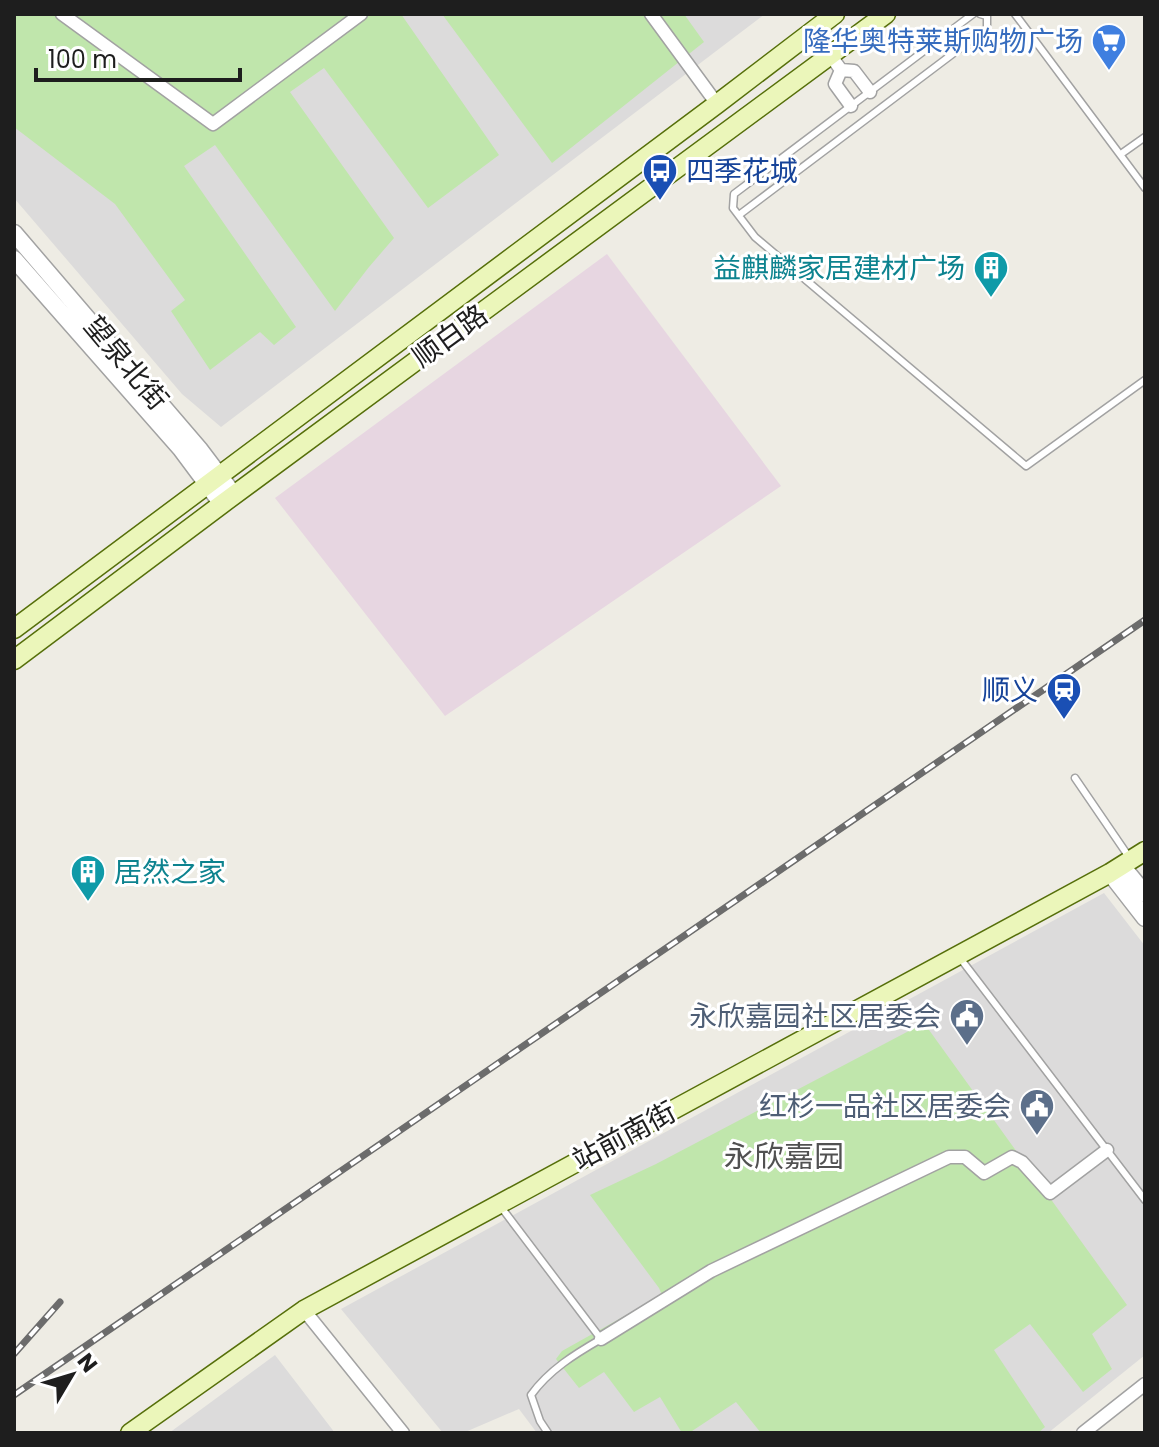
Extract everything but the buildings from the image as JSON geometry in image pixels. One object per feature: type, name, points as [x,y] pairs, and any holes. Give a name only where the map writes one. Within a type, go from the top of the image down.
[{"type":"main road","name":"顺白路","points":[[14,629],[835,14]]},
{"type":"main road","name":"顺白路","points":[[14,660],[228,499],[836,63],[886,14]]},
{"type":"main road","name":"站前南街","points":[[130,1433],[304,1310],[1127,862]]},
{"type":"street","points":[[62,14],[213,124],[361,14]]},
{"type":"street","points":[[651,14],[717,104]]},
{"type":"street","points":[[851,106],[835,84],[836,63],[854,71],[870,92]]},
{"type":"street","name":"望泉北街","points":[[14,233],[190,439],[213,480]]},
{"type":"street","name":"望泉北街","points":[[14,259],[228,499]]},
{"type":"street","points":[[1127,862],[1145,894]]},
{"type":"street","points":[[1127,862],[1145,918]]},
{"type":"street","points":[[601,1339],[711,1271],[949,1157],[965,1157],[984,1173],[1012,1157],[1022,1162],[1050,1193],[1107,1150]]},
{"type":"street","points":[[304,1310],[403,1433]]},
{"type":"street","points":[[1083,1433],[1145,1384]]},
{"type":"lane","points":[[973,14],[734,194],[733,208],[755,237],[1026,466],[1145,380]]},
{"type":"lane","points":[[739,215],[987,28],[987,16],[980,14]]},
{"type":"lane","points":[[1015,14],[1145,188]]},
{"type":"lane","points":[[1121,154],[1145,137]]},
{"type":"lane","points":[[1075,778],[1127,862]]},
{"type":"lane","points":[[958,955],[1145,1200]]},
{"type":"lane","points":[[499,1204],[601,1339],[559,1366],[531,1395],[540,1421],[548,1433]]},
{"type":"shaded area","points":[[14,14],[765,14],[221,427],[182,394],[14,198]]},
{"type":"shaded area","points":[[607,254],[781,486],[445,716],[275,498]]},
{"type":"shaded area","points":[[1104,893],[1145,946],[1145,1355],[1048,1433],[537,1433],[519,1409],[463,1433],[443,1433],[341,1309]]},
{"type":"shaded area","points":[[275,1355],[335,1433],[169,1433]]},
{"type":"green space","points":[[14,14],[401,14],[499,155],[428,208],[324,68],[290,92],[394,238],[335,311],[215,145],[184,166],[296,327],[274,345],[260,332],[210,370],[171,311],[185,300],[115,204],[14,127]]},
{"type":"green space","points":[[442,14],[684,14],[704,42],[552,163]]},
{"type":"green space","points":[[924,1023],[1127,1305],[1092,1334],[1112,1369],[1083,1392],[1030,1324],[994,1350],[1045,1427],[1038,1433],[761,1433],[736,1402],[689,1433],[682,1433],[660,1397],[634,1412],[604,1372],[579,1388],[556,1359],[562,1351],[662,1295],[590,1195],[656,1164]]},
{"type":"railway","points":[[14,1395],[1145,620]]},
{"type":"railway","points":[[14,1354],[60,1302]]},
{"type":"place","name":"隆华奥特莱斯购物广场","points":[[1109,72]]},
{"type":"place","name":"四季花城","points":[[660,202]]},
{"type":"place","name":"益麒麟家居建材广场","points":[[991,299]]},
{"type":"place","name":"顺义","points":[[1064,721]]},
{"type":"place","name":"居然之家","points":[[88,903]]},
{"type":"place","name":"永欣嘉园社区居委会","points":[[967,1047]]},
{"type":"place","name":"红杉一品社区居委会","points":[[1037,1137]]},
{"type":"district","name":"永欣嘉园","points":[[784,1156]]}]
